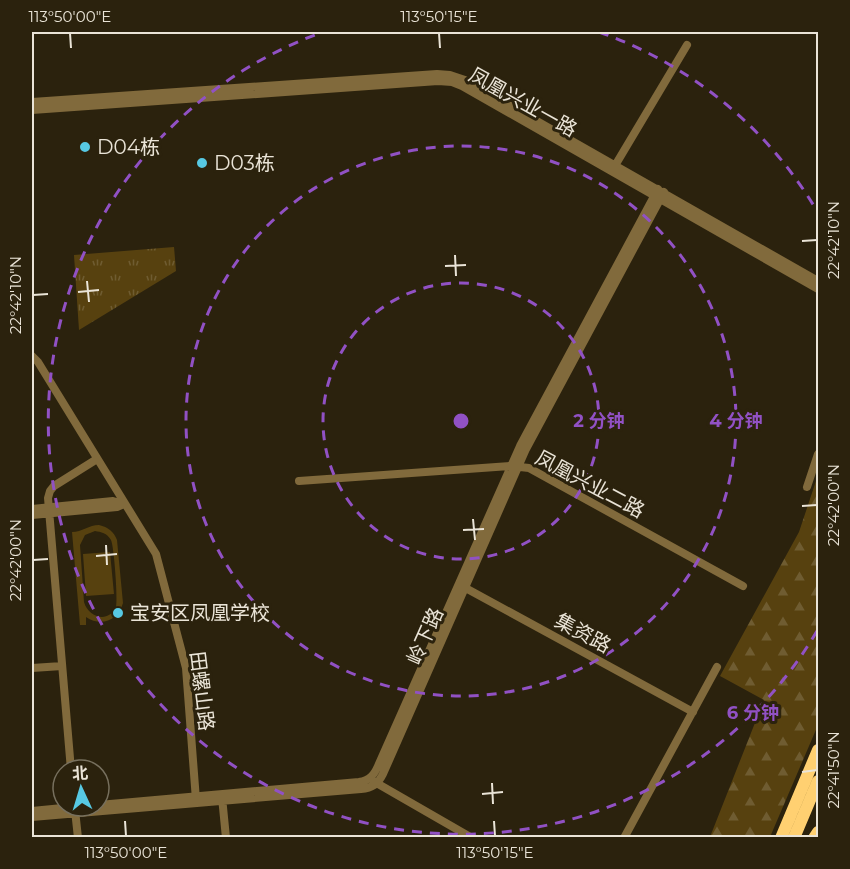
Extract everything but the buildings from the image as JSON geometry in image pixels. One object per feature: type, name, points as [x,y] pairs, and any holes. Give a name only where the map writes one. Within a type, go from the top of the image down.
[{"type":"highway","points":[[781,837],[819,750]]},
{"type":"highway","points":[[794,837],[819,781]]},
{"type":"highway","points":[[814,837],[819,832]]},
{"type":"street","points":[[614,168],[687,45]]},
{"type":"street","name":"凤凰兴业一路","points":[[32,102],[445,74],[465,80],[614,168],[819,281]]},
{"type":"street","name":"凤凰兴业一路","points":[[32,110],[448,82],[462,86],[614,168]]},
{"type":"street","name":"凤凰兴业一路","points":[[660,194],[819,289]]},
{"type":"street","name":"岭下路","points":[[369,778],[376,771],[514,466],[660,194]]},
{"type":"street","name":"田螺山路","points":[[32,356],[38,362],[156,554],[186,668],[196,800]]},
{"type":"street","points":[[807,487],[819,454]]},
{"type":"street","points":[[70,758],[48,498],[52,489],[97,459]]},
{"type":"street","name":"凤凰兴业二路","points":[[299,481],[514,466],[535,470],[743,586]]},
{"type":"street","points":[[32,508],[49,510],[117,507],[124,504]]},
{"type":"street","points":[[32,515],[49,510]]},
{"type":"street","name":"岭下路","points":[[377,784],[461,586]]},
{"type":"street","name":"集资路","points":[[461,586],[693,712]]},
{"type":"street","points":[[32,668],[62,666]]},
{"type":"street","points":[[624,837],[717,667]]},
{"type":"street","points":[[111,806],[196,800],[359,782],[369,778],[472,837]]},
{"type":"street","points":[[222,797],[364,789],[377,784]]},
{"type":"street","points":[[222,797],[226,837]]},
{"type":"street","points":[[111,804],[196,800]]},
{"type":"street","points":[[32,811],[51,810]]},
{"type":"street","points":[[32,818],[51,814]]},
{"type":"street","points":[[75,818],[78,837]]},
{"type":"green space","points":[[174,247],[176,271],[79,330],[74,255]]},
{"type":"green space","points":[[818,475],[818,725],[770,837],[710,837],[764,700],[720,676],[799,532]]},
{"type":"green space","points":[[95,525],[108,529],[117,540],[123,603],[113,618],[97,622],[86,617],[86,625],[80,625],[72,532]],"holes":[[[95,531],[106,534],[111,540],[115,573],[116,607],[108,616],[103,617],[90,612],[84,602],[80,545],[85,535]]]},
{"type":"green space","points":[[110,552],[114,594],[86,596],[83,554]]},
{"type":"place","name":"D04栋","points":[[85,147]]},
{"type":"place","name":"D03栋","points":[[202,163]]},
{"type":"place","name":"宝安区凤凰学校","points":[[118,613]]}]
